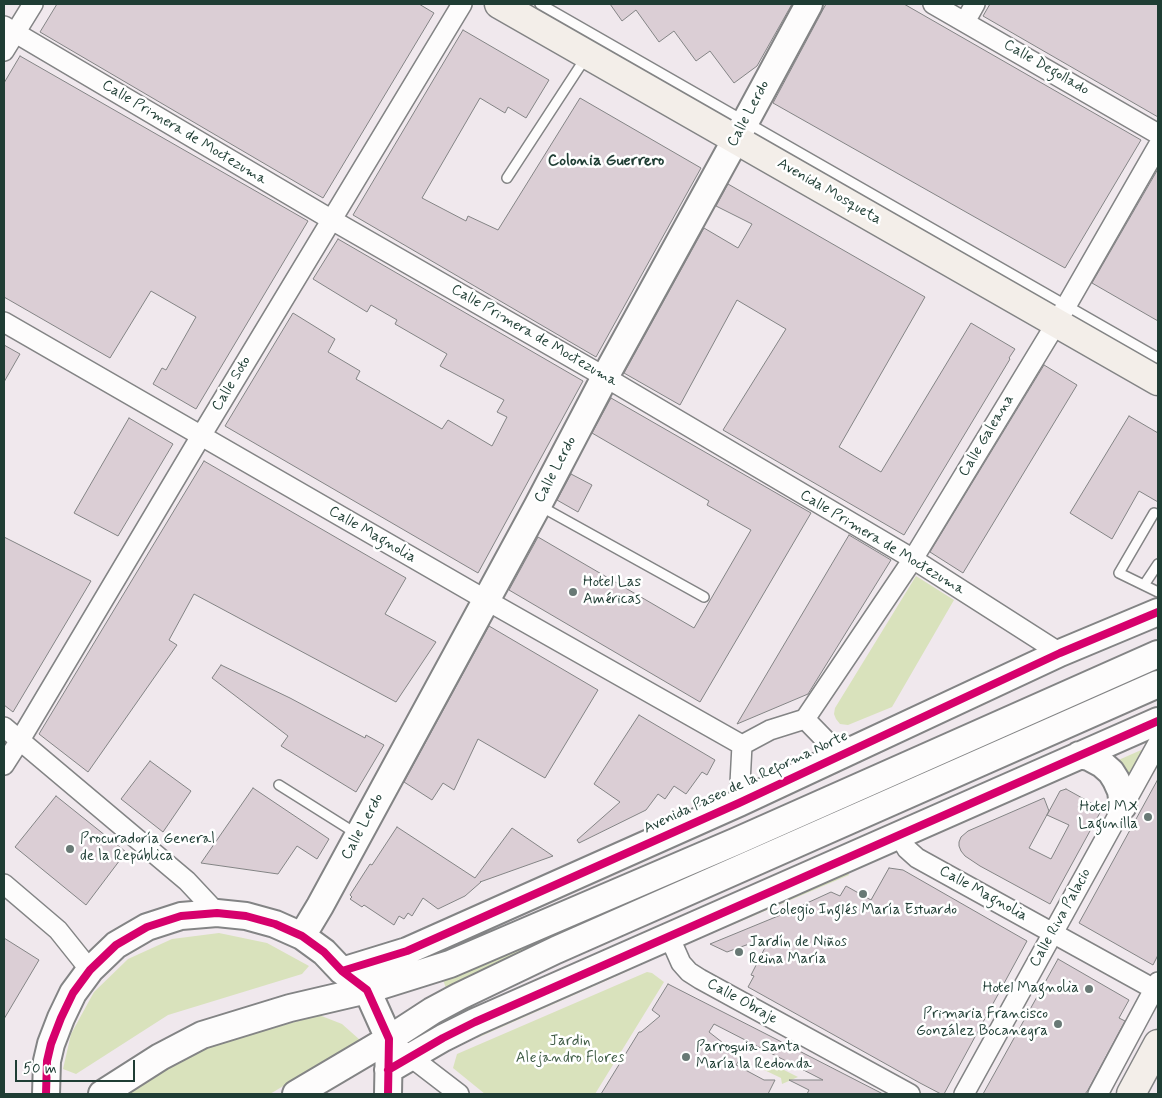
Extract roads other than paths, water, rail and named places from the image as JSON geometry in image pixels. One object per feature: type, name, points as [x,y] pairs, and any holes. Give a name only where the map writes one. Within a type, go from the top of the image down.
[{"type":"main road","name":"Avenida Mosqueta","points":[[499,4],[588,54],[741,130],[1062,314],[1158,380]]},
{"type":"main road","points":[[1131,1094],[1158,1044]]},
{"type":"street","points":[[4,51],[10,30],[33,4]]},
{"type":"street","name":"Calle Soto","points":[[4,765],[462,4]]},
{"type":"street","name":"Calle Lerdo","points":[[302,936],[359,835],[538,505],[605,376],[809,4]]},
{"type":"street","name":"Calle Degollado","points":[[933,4],[1158,134]]},
{"type":"street","points":[[965,22],[975,4]]},
{"type":"street","name":"Calle Primera de Moctezuma","points":[[10,30],[332,220],[605,376],[913,559],[1060,653]]},
{"type":"street","name":"Calle Galeana","points":[[805,719],[913,559],[1062,314],[1158,146]]},
{"type":"street","name":"Calle Magnolia","points":[[4,322],[486,600],[742,745]]},
{"type":"street","name":"Avenida Paseo de la Reforma Norte","points":[[342,971],[407,951],[739,803],[1060,653],[1158,612]]},
{"type":"street","points":[[102,1094],[160,1057],[202,1035],[290,1008],[367,990],[450,964],[737,841],[1158,654]]},
{"type":"street","points":[[296,1094],[389,1039],[432,1011],[556,950],[1158,684]]},
{"type":"street","points":[[739,803],[742,745],[770,730],[805,719],[841,756]]},
{"type":"street","points":[[388,1082],[411,1057],[475,1022],[1158,721]]},
{"type":"street","points":[[4,727],[187,881],[217,913]]},
{"type":"street","name":"Calle Riva Palacio","points":[[964,1094],[1158,743]]},
{"type":"street","points":[[1079,755],[1089,757],[1102,764],[1111,772],[1120,791],[1123,806]]},
{"type":"street","name":"Calle Magnolia","points":[[900,835],[907,849],[917,858],[1053,933],[1156,986]]},
{"type":"street","points":[[4,884],[58,930],[90,970]]},
{"type":"street","points":[[46,1094],[47,1061],[60,1018],[73,992],[90,970],[116,945],[147,927],[181,916],[217,913],[246,916],[275,924],[302,936],[324,952],[342,971],[367,990],[389,1039],[388,1082]]},
{"type":"street","name":"Calle Obraje","points":[[669,936],[682,963],[689,972],[910,1094]]},
{"type":"street","points":[[1098,1094],[1156,986]]},
{"type":"street","points":[[389,1039],[459,1094]]},
{"type":"lane","points":[[540,4],[741,130]]},
{"type":"lane","points":[[508,178],[588,54]]},
{"type":"lane","points":[[1062,314],[1158,358]]},
{"type":"lane","points":[[538,505],[704,597]]},
{"type":"lane","points":[[1154,513],[1119,573],[1158,592]]},
{"type":"lane","points":[[1144,585],[1158,564]]},
{"type":"lane","points":[[279,785],[359,835]]},
{"type":"place","name":"Hotel Las Américas","points":[[573,592]]},
{"type":"place","name":"Hotel MX Lagunilla","points":[[1148,817]]},
{"type":"place","name":"Procuradoría General de la República","points":[[70,849]]},
{"type":"place","name":"Colegio Inglés María Estuardo","points":[[863,894]]},
{"type":"place","name":"Jardín de Niños Reina María","points":[[739,952]]},
{"type":"place","name":"Hotel Magnolia","points":[[1089,989]]},
{"type":"place","name":"Primaria Francisco González Bocanegra","points":[[1058,1024]]},
{"type":"place","name":"Parroquia Santa María la Redonda","points":[[686,1057]]},
{"type":"district","name":"Colonia Guerrero","points":[[606,162]]},
{"type":"park label","name":"Jardin Alejandro Flores","points":[[570,1050]]}]
